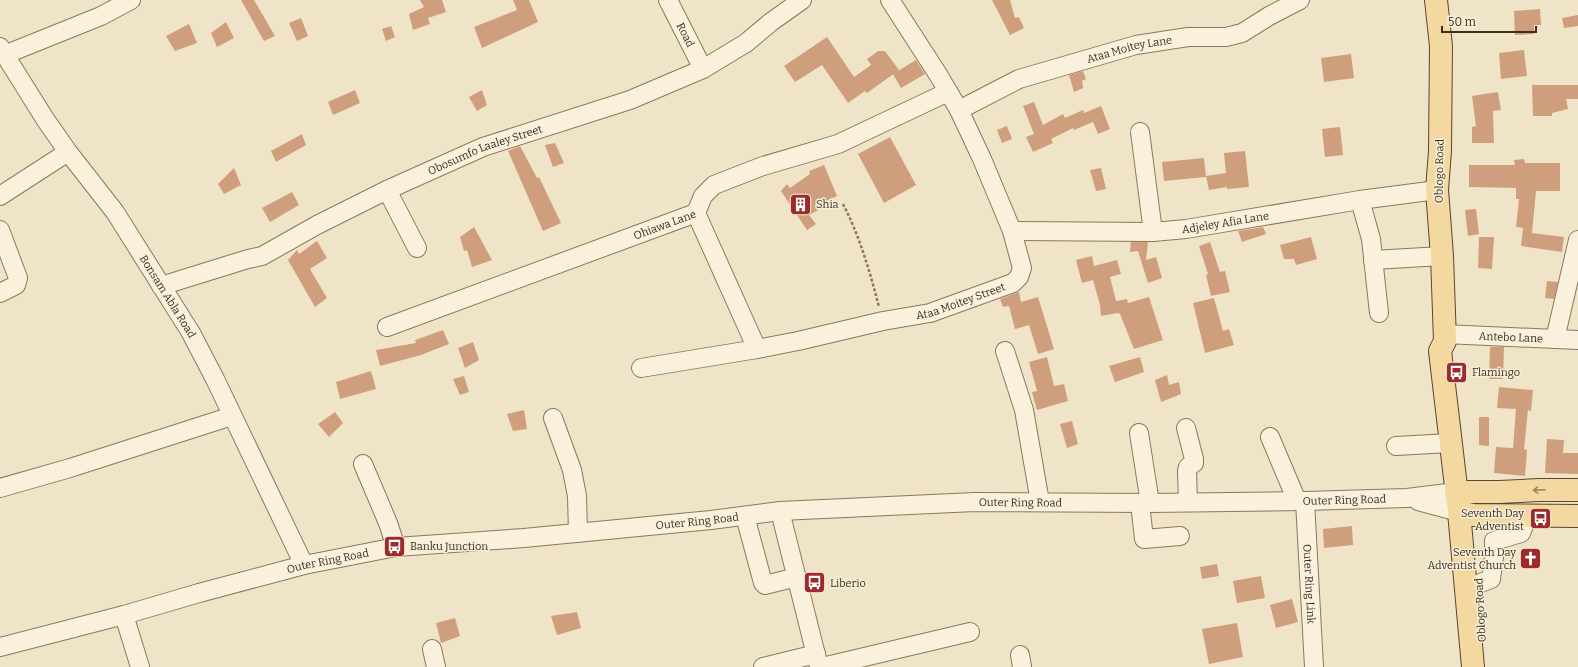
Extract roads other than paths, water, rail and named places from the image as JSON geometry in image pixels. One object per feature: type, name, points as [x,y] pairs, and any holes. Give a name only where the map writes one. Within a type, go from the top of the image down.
[{"type":"main road","name":"Oblogo Road","points":[[1436,0],[1441,46],[1440,152],[1437,190],[1442,256],[1444,338],[1440,352],[1450,443],[1476,540],[1482,667]]},
{"type":"main road","name":"Oblogo Road","points":[[1444,338],[1453,350],[1459,396],[1464,460],[1473,667]]},
{"type":"main road","name":"Outer Ring Road","points":[[1465,503],[1499,492],[1578,490]]},
{"type":"main road","name":"Outer Ring Road","points":[[1465,503],[1528,516],[1578,516]]},
{"type":"street","points":[[2,51],[101,16],[131,0]]},
{"type":"street","name":"Road","points":[[668,0],[703,69]]},
{"type":"street","name":"Obosumfo Laaley Street","points":[[161,286],[262,256],[317,225],[387,190],[482,147],[630,100],[703,69],[746,43],[771,22],[802,0]]},
{"type":"street","name":"Ataa Moitey Street","points":[[641,368],[757,349],[883,321],[930,313],[1013,283],[1019,277],[1022,268],[1012,231],[982,159],[959,110],[890,0]]},
{"type":"street","name":"Ataa Moitey Lane","points":[[959,110],[1019,79],[1136,45],[1188,37],[1226,37],[1242,33],[1269,16],[1300,0]]},
{"type":"street","name":"Bonsam Abla Road","points":[[2,51],[26,87],[44,119],[115,212],[191,333],[304,565]]},
{"type":"street","name":"Ohiawa Lane","points":[[387,327],[696,213],[702,196],[714,185],[763,166],[838,144],[948,92]]},
{"type":"street","points":[[1140,132],[1153,232]]},
{"type":"street","points":[[0,196],[68,152]]},
{"type":"street","points":[[387,190],[416,248]]},
{"type":"street","name":"Adjeley Afia Lane","points":[[1012,231],[1153,232],[1214,225],[1360,200],[1437,190]]},
{"type":"street","points":[[1360,200],[1371,239],[1379,313]]},
{"type":"street","points":[[696,213],[757,349]]},
{"type":"street","points":[[0,230],[18,278],[16,284],[0,293]]},
{"type":"street","points":[[1555,339],[1578,240]]},
{"type":"street","points":[[1374,260],[1442,256]]},
{"type":"street","name":"Antebo Lane","points":[[1444,338],[1578,340]]},
{"type":"street","points":[[1005,351],[1024,410],[1040,502]]},
{"type":"street","points":[[0,488],[70,468],[232,416]]},
{"type":"street","points":[[553,418],[572,470],[577,496],[578,533]]},
{"type":"street","points":[[1186,428],[1194,459],[1194,463],[1188,467],[1187,471],[1188,502]]},
{"type":"street","points":[[1139,433],[1145,503],[1144,539],[1180,536]]},
{"type":"street","name":"Outer Ring Link","points":[[1270,437],[1301,501],[1314,667]]},
{"type":"street","points":[[1396,446],[1450,443]]},
{"type":"street","points":[[363,464],[388,523],[396,547]]},
{"type":"street","name":"Outer Ring Road","points":[[0,647],[124,615],[198,593],[304,565],[396,547],[578,533],[780,511],[975,502],[1145,503],[1407,498],[1465,503]]},
{"type":"street","points":[[780,511],[819,663]]},
{"type":"street","points":[[745,516],[763,583],[765,585],[797,577]]},
{"type":"street","points":[[1478,584],[1491,579],[1494,557],[1494,541],[1521,533],[1528,516]]},
{"type":"street","points":[[124,615],[140,667]]},
{"type":"street","points":[[763,667],[819,663],[970,632]]},
{"type":"street","points":[[432,649],[436,667]]},
{"type":"place","name":"Shia","points":[[801,204]]},
{"type":"place","name":"Flamingo","points":[[1456,372]]},
{"type":"place","name":"Seventh Day Adventist","points":[[1540,519]]},
{"type":"place","name":"Banku Junction","points":[[394,546]]},
{"type":"place","name":"Seventh Day Adventist Church","points":[[1531,558]]},
{"type":"place","name":"Liberio","points":[[815,583]]}]
